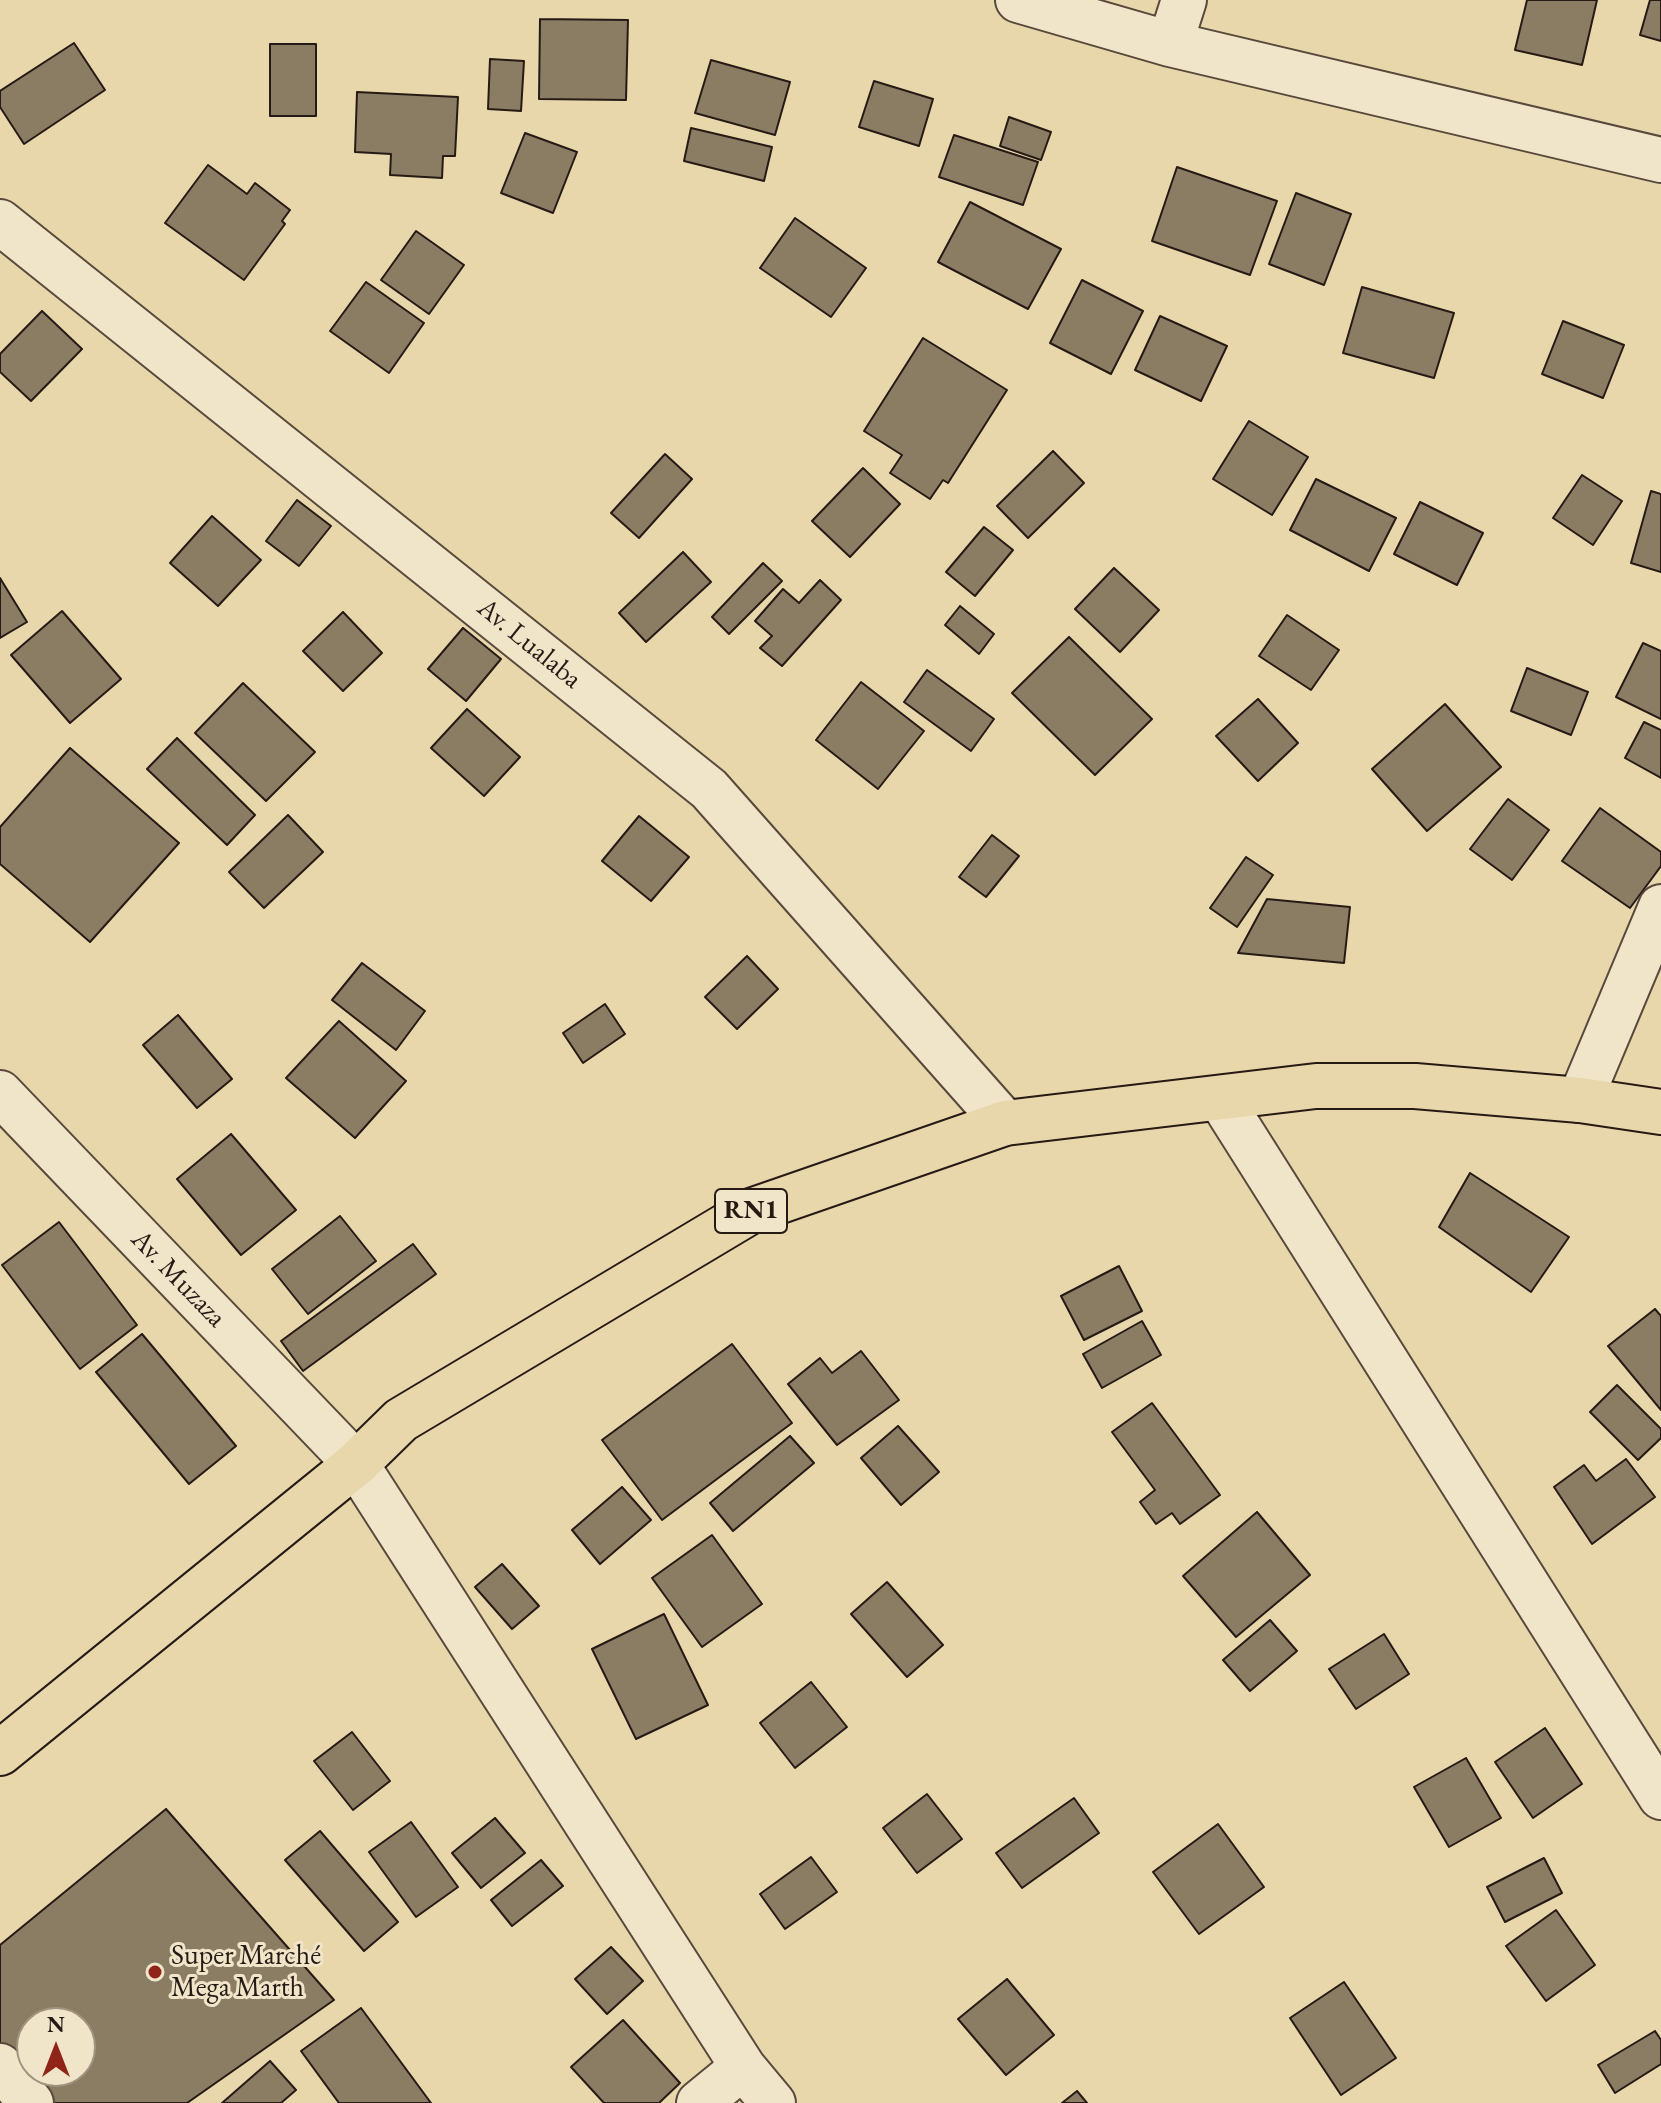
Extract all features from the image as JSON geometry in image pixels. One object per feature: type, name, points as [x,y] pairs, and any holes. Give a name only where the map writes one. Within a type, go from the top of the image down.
[{"type":"highway","name":"RN1","points":[[0,1753],[356,1464],[401,1420],[751,1211],[1005,1123],[1316,1086],[1415,1086],[1580,1100],[1661,1112]]},
{"type":"street","points":[[1018,0],[1170,44],[1661,160]]},
{"type":"street","points":[[1170,44],[1184,0]]},
{"type":"street","name":"Av. Lualaba","points":[[0,222],[709,789],[1005,1123]]},
{"type":"street","points":[[1580,1100],[1661,907]]},
{"type":"street","name":"Av. Muzaza","points":[[0,1093],[356,1464],[743,2067],[773,2103]]},
{"type":"street","points":[[1220,1098],[1661,1797]]},
{"type":"street","points":[[0,2066],[31,2103]]},
{"type":"street","points":[[699,2103],[743,2067]]},
{"type":"building","points":[[1527,0],[1597,0],[1582,65],[1515,50]]},
{"type":"building","points":[[1650,0],[1661,0],[1661,41],[1640,35]]},
{"type":"building","points":[[540,19],[628,20],[626,100],[539,99]]},
{"type":"building","points":[[74,43],[105,90],[24,144],[0,107],[0,91]]},
{"type":"building","points":[[270,44],[316,44],[316,116],[270,116]]},
{"type":"building","points":[[490,59],[524,61],[521,111],[488,109]]},
{"type":"building","points":[[711,60],[790,82],[775,135],[695,113]]},
{"type":"building","points":[[874,81],[933,99],[919,146],[859,127]]},
{"type":"building","points":[[357,92],[458,97],[455,156],[443,156],[442,178],[390,175],[391,154],[355,152]]},
{"type":"building","points":[[1009,117],[1051,132],[1041,160],[1000,146]]},
{"type":"building","points":[[691,128],[772,147],[764,181],[684,161]]},
{"type":"building","points":[[525,133],[577,152],[553,213],[501,193]]},
{"type":"building","points":[[954,135],[1038,162],[1023,205],[939,177]]},
{"type":"building","points":[[208,165],[247,194],[255,183],[290,210],[282,221],[285,224],[244,280],[165,223]]},
{"type":"building","points":[[1177,167],[1277,201],[1250,275],[1152,241]]},
{"type":"building","points":[[1296,193],[1351,214],[1324,285],[1269,264]]},
{"type":"building","points":[[970,202],[1061,249],[1028,309],[938,262]]},
{"type":"building","points":[[795,218],[866,268],[831,317],[760,268]]},
{"type":"building","points":[[416,231],[464,265],[429,314],[381,280]]},
{"type":"building","points":[[1082,280],[1143,311],[1111,374],[1050,343]]},
{"type":"building","points":[[366,282],[424,323],[389,373],[330,331]]},
{"type":"building","points":[[1362,287],[1454,313],[1434,378],[1343,353]]},
{"type":"building","points":[[42,311],[82,349],[31,401],[0,372],[0,354]]},
{"type":"building","points":[[1160,316],[1227,346],[1201,401],[1135,370]]},
{"type":"building","points":[[1563,321],[1624,345],[1603,398],[1542,374]]},
{"type":"building","points":[[923,338],[1007,390],[948,483],[943,480],[930,499],[890,473],[902,455],[864,431]]},
{"type":"building","points":[[1249,421],[1308,457],[1272,515],[1213,479]]},
{"type":"building","points":[[1053,451],[1084,483],[1028,538],[997,506]]},
{"type":"building","points":[[665,454],[692,479],[639,538],[611,513]]},
{"type":"building","points":[[863,468],[900,504],[850,557],[812,521]]},
{"type":"building","points":[[1582,475],[1622,501],[1593,545],[1553,518]]},
{"type":"building","points":[[1316,479],[1396,518],[1369,571],[1290,530]]},
{"type":"building","points":[[1651,491],[1661,494],[1661,572],[1631,563]]},
{"type":"building","points":[[297,500],[331,526],[299,566],[266,541]]},
{"type":"building","points":[[1420,502],[1483,533],[1457,585],[1394,554]]},
{"type":"building","points":[[212,516],[261,560],[218,606],[170,563]]},
{"type":"building","points":[[984,527],[1013,550],[975,596],[946,572]]},
{"type":"building","points":[[683,552],[711,582],[646,642],[619,613]]},
{"type":"building","points":[[763,563],[782,581],[729,634],[712,617]]},
{"type":"building","points":[[1114,568],[1159,610],[1120,652],[1075,609]]},
{"type":"building","points":[[0,578],[27,622],[0,638]]},
{"type":"building","points":[[820,580],[841,600],[782,666],[760,648],[772,636],[755,621],[783,589],[799,603]]},
{"type":"building","points":[[960,606],[994,634],[979,654],[945,625]]},
{"type":"building","points":[[62,611],[121,679],[70,723],[11,655]]},
{"type":"building","points":[[343,612],[382,653],[343,691],[303,651]]},
{"type":"building","points":[[1287,615],[1339,650],[1311,690],[1259,656]]},
{"type":"building","points":[[463,628],[501,659],[466,701],[428,669]]},
{"type":"building","points":[[1069,637],[1152,719],[1095,775],[1012,693]]},
{"type":"building","points":[[1643,643],[1661,651],[1661,719],[1616,697]]},
{"type":"building","points":[[1527,668],[1588,692],[1571,735],[1511,711]]},
{"type":"building","points":[[927,670],[994,719],[971,751],[904,702]]},
{"type":"building","points":[[861,682],[924,731],[878,789],[816,740]]},
{"type":"building","points":[[243,683],[315,752],[266,801],[195,733]]},
{"type":"building","points":[[1258,699],[1298,743],[1258,781],[1216,736]]},
{"type":"building","points":[[1445,704],[1501,767],[1427,831],[1372,769]]},
{"type":"building","points":[[467,709],[520,757],[484,796],[431,748]]},
{"type":"building","points":[[1644,722],[1661,730],[1661,778],[1625,758]]},
{"type":"building","points":[[177,738],[255,815],[227,845],[147,769]]},
{"type":"building","points":[[70,748],[179,843],[90,942],[0,864],[0,827]]},
{"type":"building","points":[[1508,799],[1549,830],[1512,880],[1470,849]]},
{"type":"building","points":[[1600,808],[1661,852],[1661,866],[1630,908],[1562,861]]},
{"type":"building","points":[[288,815],[323,852],[264,908],[229,872]]},
{"type":"building","points":[[639,816],[689,857],[651,901],[602,861]]},
{"type":"building","points":[[992,835],[1019,856],[986,897],[959,877]]},
{"type":"building","points":[[1246,857],[1273,875],[1237,927],[1210,908]]},
{"type":"building","points":[[1267,899],[1350,907],[1344,963],[1238,953]]},
{"type":"building","points":[[747,956],[778,989],[737,1029],[705,997]]},
{"type":"building","points":[[362,963],[425,1011],[396,1050],[332,1000]]},
{"type":"building","points":[[605,1004],[625,1034],[583,1063],[563,1033]]},
{"type":"building","points":[[178,1015],[232,1079],[197,1108],[143,1045]]},
{"type":"building","points":[[339,1021],[406,1081],[355,1138],[286,1078]]},
{"type":"building","points":[[231,1134],[296,1210],[241,1255],[177,1179]]},
{"type":"building","points":[[1470,1173],[1569,1237],[1531,1292],[1439,1227]]},
{"type":"building","points":[[340,1216],[376,1261],[308,1314],[272,1269]]},
{"type":"building","points":[[59,1222],[137,1325],[80,1369],[2,1265]]},
{"type":"building","points":[[413,1244],[436,1274],[303,1371],[281,1341]]},
{"type":"building","points":[[1119,1266],[1142,1311],[1084,1340],[1061,1296]]},
{"type":"building","points":[[1655,1309],[1661,1316],[1661,1410],[1608,1346]]},
{"type":"building","points":[[1142,1321],[1161,1355],[1102,1388],[1083,1354]]},
{"type":"building","points":[[142,1334],[236,1446],[189,1484],[96,1372]]},
{"type":"building","points":[[732,1344],[792,1423],[662,1520],[602,1440]]},
{"type":"building","points":[[861,1351],[899,1400],[837,1445],[788,1384],[820,1358],[832,1373]]},
{"type":"building","points":[[1617,1385],[1661,1429],[1661,1438],[1638,1460],[1590,1412]]},
{"type":"building","points":[[1152,1403],[1220,1495],[1180,1524],[1172,1513],[1156,1524],[1140,1502],[1155,1490],[1112,1432]]},
{"type":"building","points":[[898,1426],[939,1472],[901,1505],[861,1458]]},
{"type":"building","points":[[790,1436],[814,1463],[733,1531],[710,1503]]},
{"type":"building","points":[[1626,1459],[1655,1497],[1592,1544],[1554,1487],[1584,1465],[1596,1481]]},
{"type":"building","points":[[622,1487],[651,1520],[600,1564],[572,1530]]},
{"type":"building","points":[[1257,1512],[1310,1575],[1236,1637],[1183,1576]]},
{"type":"building","points":[[712,1535],[762,1604],[702,1647],[652,1578]]},
{"type":"building","points":[[502,1564],[539,1606],[512,1629],[475,1587]]},
{"type":"building","points":[[887,1582],[943,1645],[907,1677],[851,1614]]},
{"type":"building","points":[[664,1614],[708,1705],[636,1739],[592,1649]]},
{"type":"building","points":[[1270,1620],[1297,1651],[1250,1691],[1223,1660]]},
{"type":"building","points":[[1384,1634],[1409,1674],[1356,1709],[1329,1669]]},
{"type":"building","points":[[811,1682],[847,1727],[795,1768],[760,1723]]},
{"type":"building","points":[[1545,1728],[1582,1784],[1533,1818],[1495,1762]]},
{"type":"building","points":[[352,1732],[390,1781],[353,1810],[314,1761]]},
{"type":"building","points":[[1466,1758],[1501,1818],[1449,1847],[1414,1787]]},
{"type":"building","points":[[927,1794],[962,1839],[917,1873],[883,1828]]},
{"type":"building","points":[[1074,1798],[1099,1833],[1022,1888],[996,1853]]},
{"type":"building","name":"Super Marché Mega Marth","points":[[166,1809],[334,2000],[187,2103],[5,2103],[0,2099],[0,1945]]},
{"type":"building","points":[[495,1818],[525,1853],[481,1888],[452,1853]]},
{"type":"building","points":[[411,1822],[458,1887],[416,1917],[369,1852]]},
{"type":"building","points":[[1218,1824],[1264,1887],[1199,1934],[1153,1872]]},
{"type":"building","points":[[320,1831],[398,1922],[364,1951],[285,1860]]},
{"type":"building","points":[[811,1857],[837,1892],[785,1929],[760,1894]]},
{"type":"building","points":[[1544,1858],[1562,1893],[1505,1922],[1487,1887]]},
{"type":"building","points":[[541,1860],[563,1886],[512,1926],[491,1900]]},
{"type":"building","points":[[1556,1910],[1595,1965],[1546,2001],[1506,1946]]},
{"type":"building","points":[[611,1947],[643,1981],[607,2014],[575,1979]]},
{"type":"building","points":[[1007,1979],[1054,2035],[1006,2075],[958,2019]]},
{"type":"building","points":[[1344,1982],[1396,2058],[1341,2095],[1290,2018]]},
{"type":"building","points":[[361,2008],[431,2103],[339,2103],[301,2051]]},
{"type":"building","points":[[623,2020],[680,2083],[659,2103],[604,2103],[571,2067]]},
{"type":"building","points":[[1655,2031],[1661,2040],[1661,2064],[1615,2093],[1598,2065]]},
{"type":"building","points":[[270,2061],[296,2090],[281,2103],[222,2103]]},
{"type":"building","points":[[1077,2091],[1087,2103],[1062,2103]]},
{"type":"place","name":"Super Marché Mega Marth","points":[[155,1972]]}]
